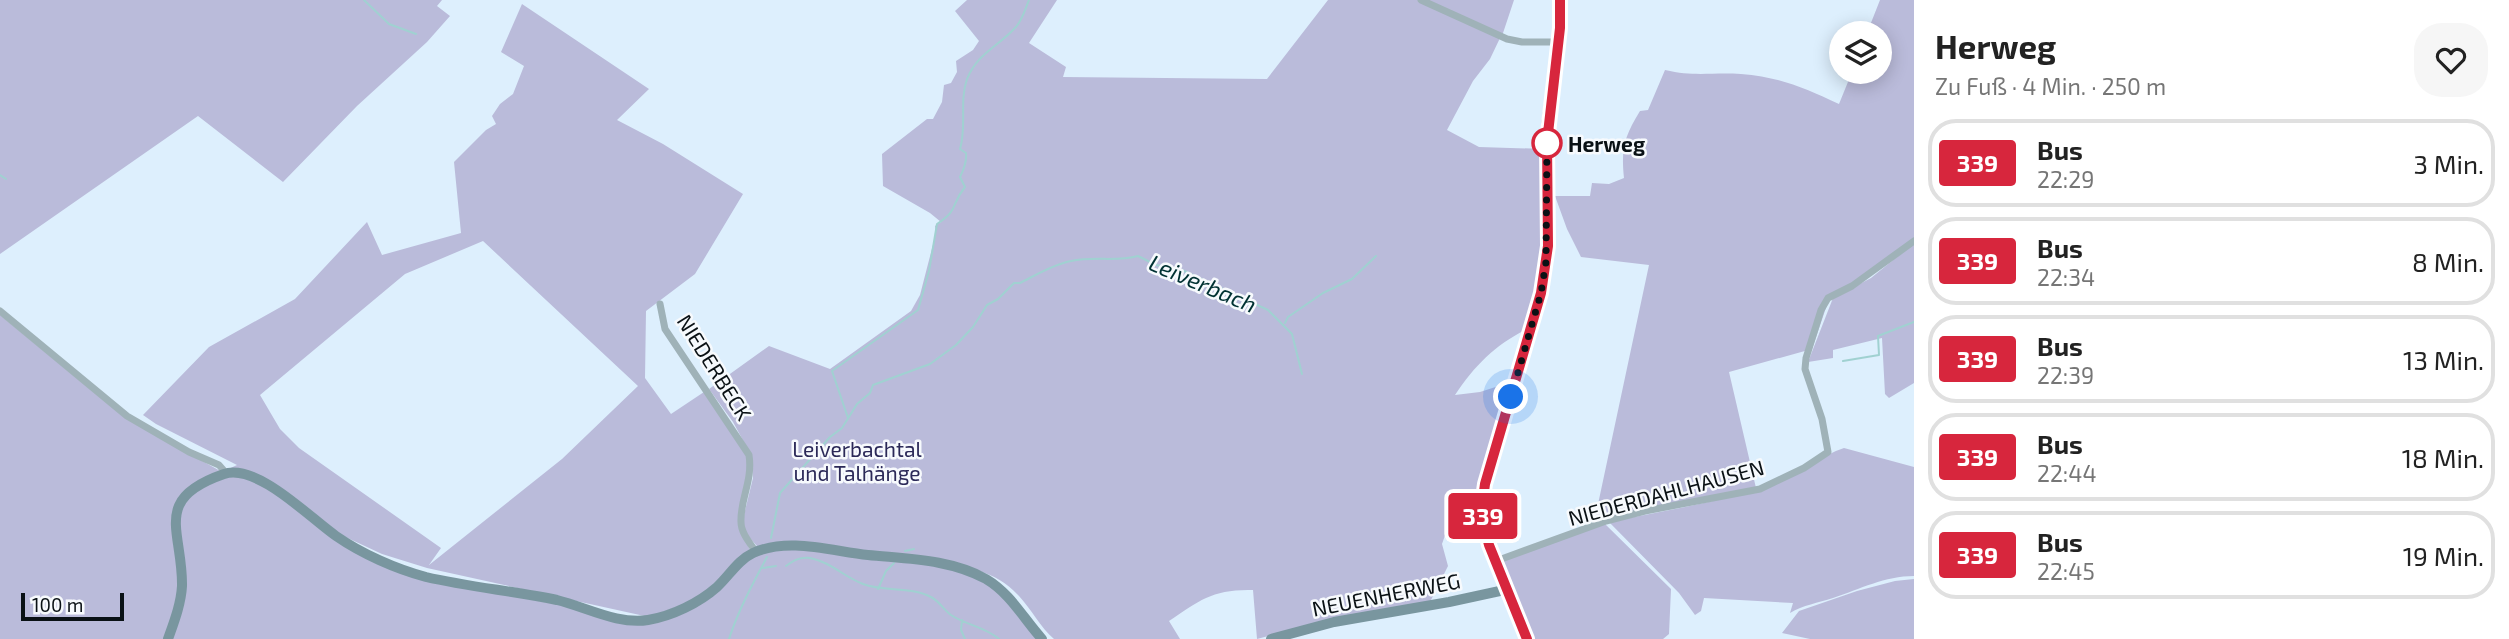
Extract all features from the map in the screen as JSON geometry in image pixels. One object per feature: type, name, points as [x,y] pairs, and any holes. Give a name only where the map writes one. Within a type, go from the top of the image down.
[{"type":"main road","points":[[1527,639],[1485,530],[1483,494],[1537,305],[1546,262],[1547,135],[1559,42],[1560,0]]},
{"type":"street","points":[[1421,0],[1507,39],[1522,42],[1559,42]]},
{"type":"street","name":"NIEDERDAHLHAUSEN","points":[[1496,561],[1606,521],[1760,489],[1804,468],[1828,452],[1822,419],[1805,369],[1821,310],[1828,298],[1852,286],[1914,242]]},
{"type":"street","name":"NIEDERBECK","points":[[660,304],[665,329],[745,447],[750,466],[741,522],[746,537],[756,552]]},
{"type":"street","points":[[0,312],[127,416],[189,452],[219,465],[226,473]]},
{"type":"street","points":[[167,639],[178,610],[182,585],[174,527],[175,514],[180,503],[194,488],[226,473],[247,473],[279,492],[337,537],[387,563],[425,577],[561,601],[621,619],[648,620],[690,606],[717,587],[746,557],[756,552],[788,547],[820,548],[903,557],[953,566],[983,578],[1003,591],[1042,639]]},
{"type":"street","name":"NEUENHERWEG","points":[[1271,639],[1334,622],[1508,589]]},
{"type":"green space","points":[[0,0],[442,0],[437,6],[450,16],[427,42],[357,106],[283,182],[198,116],[0,254]]},
{"type":"green space","name":"Leiverbachtal und Talhänge","points":[[967,0],[1057,0],[1029,43],[1066,67],[1063,77],[1267,79],[1328,0],[1419,0],[1500,38],[1447,130],[1479,147],[1545,149],[1545,261],[1529,328],[1487,356],[1455,395],[1480,392],[1514,381],[1484,484],[1481,507],[1457,501],[1442,544],[1448,566],[1430,602],[1331,619],[1257,639],[1253,590],[1227,591],[1208,597],[1169,621],[1180,639],[1054,639],[1010,587],[981,571],[936,560],[935,565],[971,575],[996,590],[1039,639],[170,639],[180,610],[175,608],[166,639],[0,639],[0,315],[124,417],[222,472],[237,465],[143,415],[209,347],[295,299],[367,222],[382,255],[461,233],[454,162],[486,130],[496,124],[492,116],[500,104],[513,94],[524,66],[501,52],[522,4],[649,89],[617,120],[663,144],[743,194],[695,274],[646,311],[645,378],[671,414],[704,392],[747,455],[748,479],[738,524],[750,550],[696,600],[649,617],[427,568],[382,554],[339,534],[281,489],[277,495],[336,539],[377,562],[424,580],[577,608],[636,624],[663,619],[699,603],[721,587],[750,558],[762,553],[760,546],[748,536],[742,523],[753,478],[751,455],[733,422],[709,389],[769,346],[830,369],[911,311],[920,295],[936,233],[935,226],[941,222],[883,186],[882,154],[927,119],[933,119],[942,102],[944,85],[951,83],[957,72],[956,61],[973,50],[979,41],[955,11]],"holes":[[[483,241],[638,386],[562,459],[429,565],[441,548],[299,448],[280,429],[260,395],[405,274]],[[179,501],[184,504],[177,527],[184,584],[181,583],[173,531]]]},
{"type":"green space","points":[[1424,0],[1514,0],[1502,36]]},
{"type":"green space","points":[[1880,0],[1914,0],[1914,240],[1868,277],[1830,296],[1812,349],[1729,372],[1756,488],[1594,523],[1649,265],[1581,257],[1555,196],[1590,196],[1592,183],[1609,184],[1624,178],[1623,159],[1630,128],[1640,111],[1648,110],[1665,70],[1768,78],[1803,88],[1839,104],[1847,84],[1892,84],[1892,21],[1872,21]]},
{"type":"green space","points":[[1914,243],[1914,383],[1889,398],[1885,394],[1882,338],[1833,350],[1833,358],[1808,362],[1833,298],[1871,278]]},
{"type":"green space","points":[[1844,448],[1914,467],[1914,576],[1883,581],[1790,613],[1793,603],[1704,598],[1701,611],[1695,615],[1679,593],[1609,522],[1761,488],[1782,481]]},
{"type":"green space","points":[[1604,523],[1671,589],[1669,634],[1663,639],[1528,639],[1498,561]]},
{"type":"green space","points":[[1914,579],[1914,639],[1810,639],[1782,633],[1799,611],[1857,591]]},
{"type":"waterway","points":[[364,0],[389,24],[416,34]]},
{"type":"waterway","points":[[848,418],[832,371],[918,310],[929,271],[937,224],[952,210],[965,187],[960,177],[966,153],[960,149],[967,79],[976,63],[1017,26],[1029,0]]},
{"type":"waterway","points":[[0,175],[6,179]]},
{"type":"waterway","name":"Leiverbach","points":[[771,538],[780,493],[830,437],[842,428],[857,404],[870,393],[873,385],[930,364],[956,345],[973,327],[987,305],[998,299],[1014,283],[1020,283],[1065,262],[1138,256],[1156,265],[1182,270],[1268,310],[1292,334],[1302,374]]},
{"type":"waterway","points":[[1285,323],[1288,317],[1323,293],[1352,279],[1376,256]]},
{"type":"waterway","points":[[1843,361],[1879,355],[1878,336],[1914,322]]},
{"type":"waterway","points":[[905,551],[914,549]]},
{"type":"waterway","name":"Leiverbach","points":[[729,639],[741,608],[767,557]]},
{"type":"waterway","points":[[786,566],[797,559],[810,558],[863,584],[923,594],[934,599],[951,615],[999,639]]},
{"type":"waterway","points":[[878,589],[886,571],[894,563]]},
{"type":"waterway","points":[[763,568],[776,566]]},
{"type":"waterway","points":[[962,620],[961,630],[965,639]]},
{"type":"bus line","name":"339","points":[[1527,639],[1489,545],[1482,507],[1485,484],[1541,293],[1546,262],[1547,142],[1559,42],[1560,0]]},
{"type":"place","name":"Herweg","points":[[1547,143]]},
{"type":"route","points":[[1511,397],[1541,293],[1546,262],[1547,143]]}]
